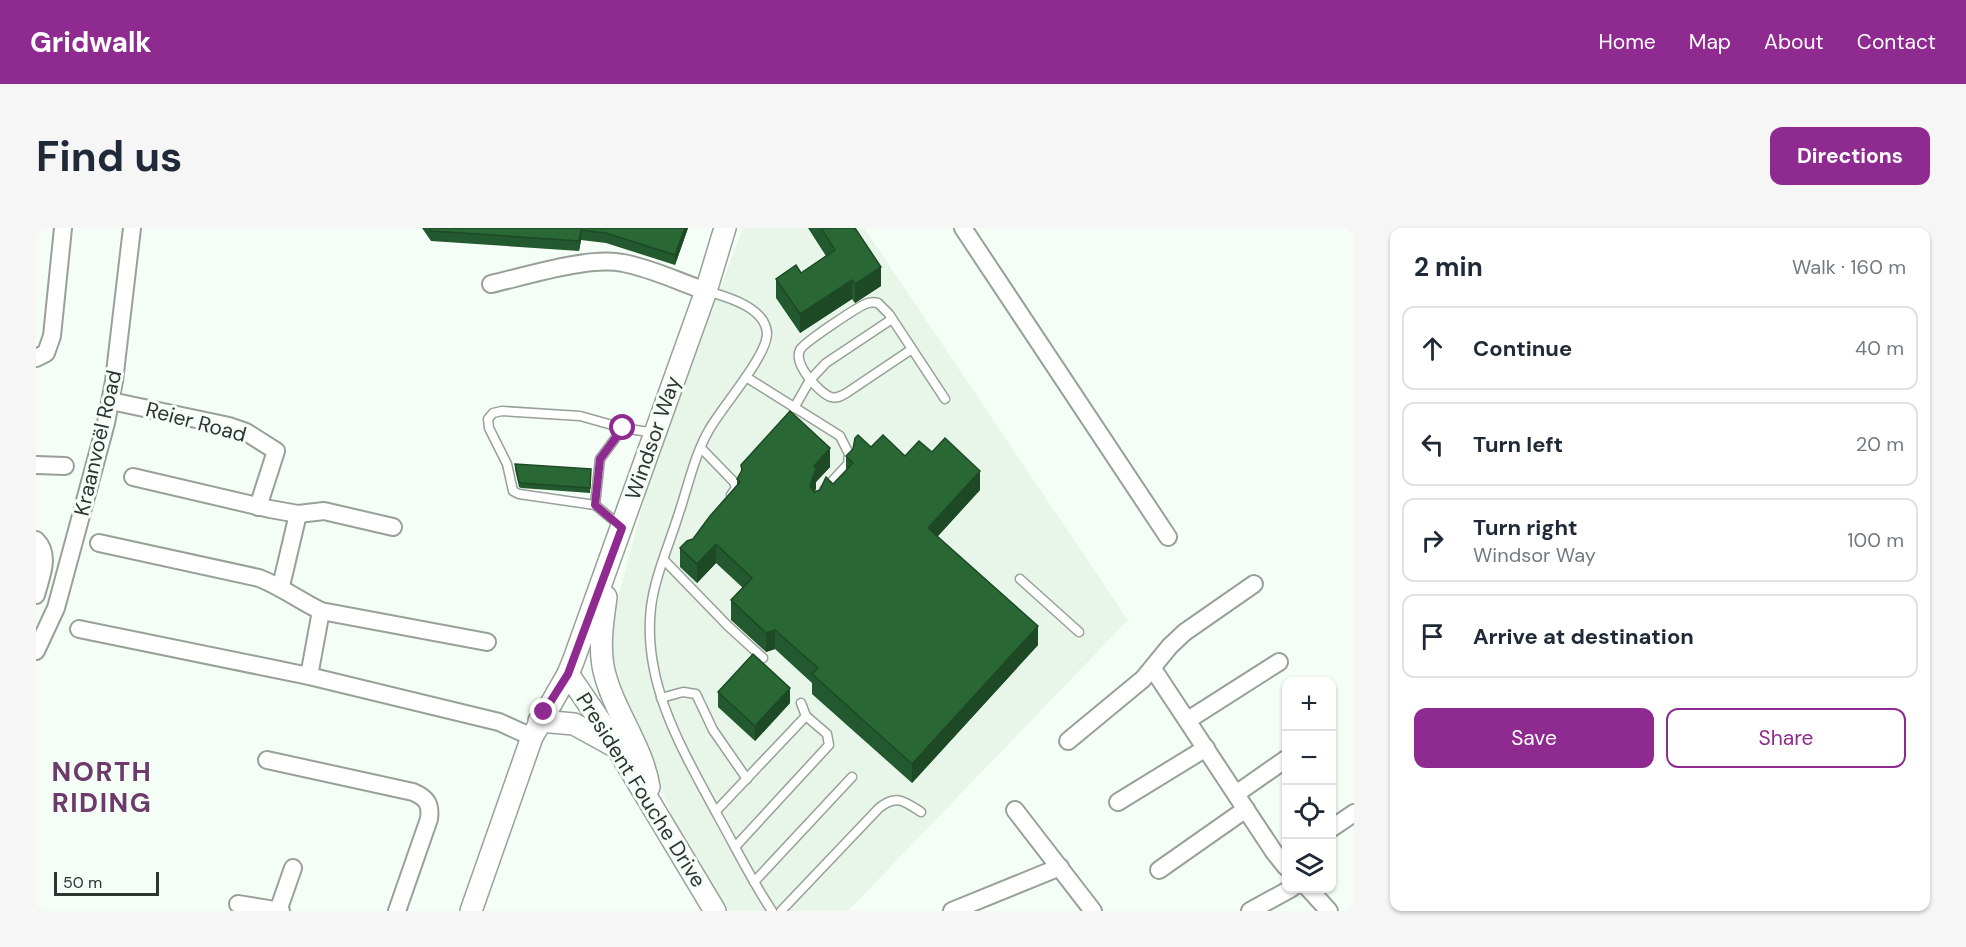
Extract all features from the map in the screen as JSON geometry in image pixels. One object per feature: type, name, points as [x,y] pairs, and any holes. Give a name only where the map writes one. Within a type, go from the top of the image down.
[{"type":"street","points":[[36,358],[46,353],[52,336],[63,228]]},
{"type":"street","name":"Kraanvoël Road","points":[[36,651],[56,608],[111,401],[132,228]]},
{"type":"street","name":"Windsor Way","points":[[471,911],[535,729],[568,674],[706,291],[725,228]]},
{"type":"street","points":[[963,228],[1167,537]]},
{"type":"street","points":[[491,284],[603,261],[623,263],[706,291]]},
{"type":"street","name":"Reier Road","points":[[111,401],[229,426],[246,432],[276,451],[258,507]]},
{"type":"street","points":[[36,465],[65,466]]},
{"type":"street","points":[[133,477],[258,507],[298,514],[324,511],[393,527]]},
{"type":"street","points":[[280,586],[298,514]]},
{"type":"street","points":[[36,540],[44,551],[45,560],[36,595]]},
{"type":"street","points":[[99,543],[259,578],[280,586],[321,612],[488,642]]},
{"type":"street","points":[[610,561],[601,647],[603,668],[645,766],[651,803]]},
{"type":"street","points":[[1068,741],[1130,691],[1153,669],[1170,646],[1185,632],[1254,584]]},
{"type":"street","points":[[309,676],[321,612]]},
{"type":"street","points":[[79,629],[309,676],[535,729],[574,724],[617,747]]},
{"type":"street","points":[[1188,720],[1279,662]]},
{"type":"street","points":[[1153,669],[1282,859]]},
{"type":"street","name":"President Fouche Drive","points":[[568,674],[617,747],[715,910]]},
{"type":"street","points":[[1118,801],[1206,748]]},
{"type":"street","points":[[267,760],[413,792],[425,798],[429,804],[429,819],[397,911]]},
{"type":"street","points":[[1236,794],[1282,762]]},
{"type":"street","points":[[1159,870],[1246,809]]},
{"type":"street","points":[[1015,810],[1093,911]]},
{"type":"street","points":[[1336,826],[1352,820]]},
{"type":"street","points":[[952,911],[1060,867]]},
{"type":"street","points":[[238,904],[279,911],[293,868]]},
{"type":"street","points":[[1250,911],[1283,893]]},
{"type":"street","points":[[1313,893],[1329,911]]},
{"type":"lane","points":[[706,291],[741,303],[759,317],[764,322],[767,331],[766,339],[746,377],[718,416],[700,448],[651,606],[650,633],[661,698],[676,739],[772,911]]},
{"type":"lane","points":[[912,349],[841,397],[833,398],[810,380],[799,357],[805,344],[867,303],[878,303],[892,318],[945,399]]},
{"type":"lane","points":[[794,408],[810,380],[826,363],[892,318]]},
{"type":"lane","points":[[746,377],[840,436],[849,454],[848,464],[821,492],[819,499]]},
{"type":"lane","points":[[622,528],[595,505],[519,494],[513,491],[507,464],[489,428],[488,420],[497,411],[521,411],[580,416],[623,428],[655,433]]},
{"type":"lane","points":[[595,505],[600,459],[623,428]]},
{"type":"lane","points":[[700,448],[734,483],[736,488],[726,502]]},
{"type":"lane","points":[[664,560],[728,626],[763,658]]},
{"type":"lane","points":[[1020,579],[1079,632]]},
{"type":"lane","points":[[661,698],[683,692],[696,694],[713,730],[747,778]]},
{"type":"lane","points":[[735,848],[829,745],[824,730],[806,716],[801,703]]},
{"type":"lane","points":[[716,811],[806,716]]},
{"type":"lane","points":[[754,882],[852,777]]},
{"type":"lane","points":[[781,911],[887,801],[896,799],[921,812]]},
{"type":"shaded area","points":[[743,228],[864,228],[1128,620],[848,911],[729,911],[674,822],[623,690],[610,647],[614,613],[655,459]]},
{"type":"building","points":[[429,228],[685,228],[675,255],[606,233],[581,230],[579,241],[431,231]]},
{"type":"building","points":[[821,228],[855,228],[881,267],[855,284],[852,280],[800,314],[776,279],[796,265],[801,273],[835,250]]},
{"type":"building","points":[[790,411],[830,448],[814,466],[816,468],[810,486],[814,492],[820,490],[826,477],[833,484],[853,463],[846,456],[853,449],[855,438],[858,435],[871,447],[883,435],[905,456],[919,441],[932,452],[945,438],[980,471],[928,528],[1038,626],[912,764],[812,674],[818,668],[775,630],[766,633],[731,600],[752,578],[716,544],[697,564],[680,548],[693,539],[740,482],[737,479],[742,470],[741,465]]},
{"type":"building","points":[[515,464],[591,469],[590,488],[521,483]]},
{"type":"building","points":[[753,654],[790,688],[755,726],[718,692]]},
{"type":"district","name":"NORTH RIDING","points":[[102,788]]},
{"type":"route","points":[[544,712],[568,674],[622,528],[595,505],[600,459],[623,428]]}]
